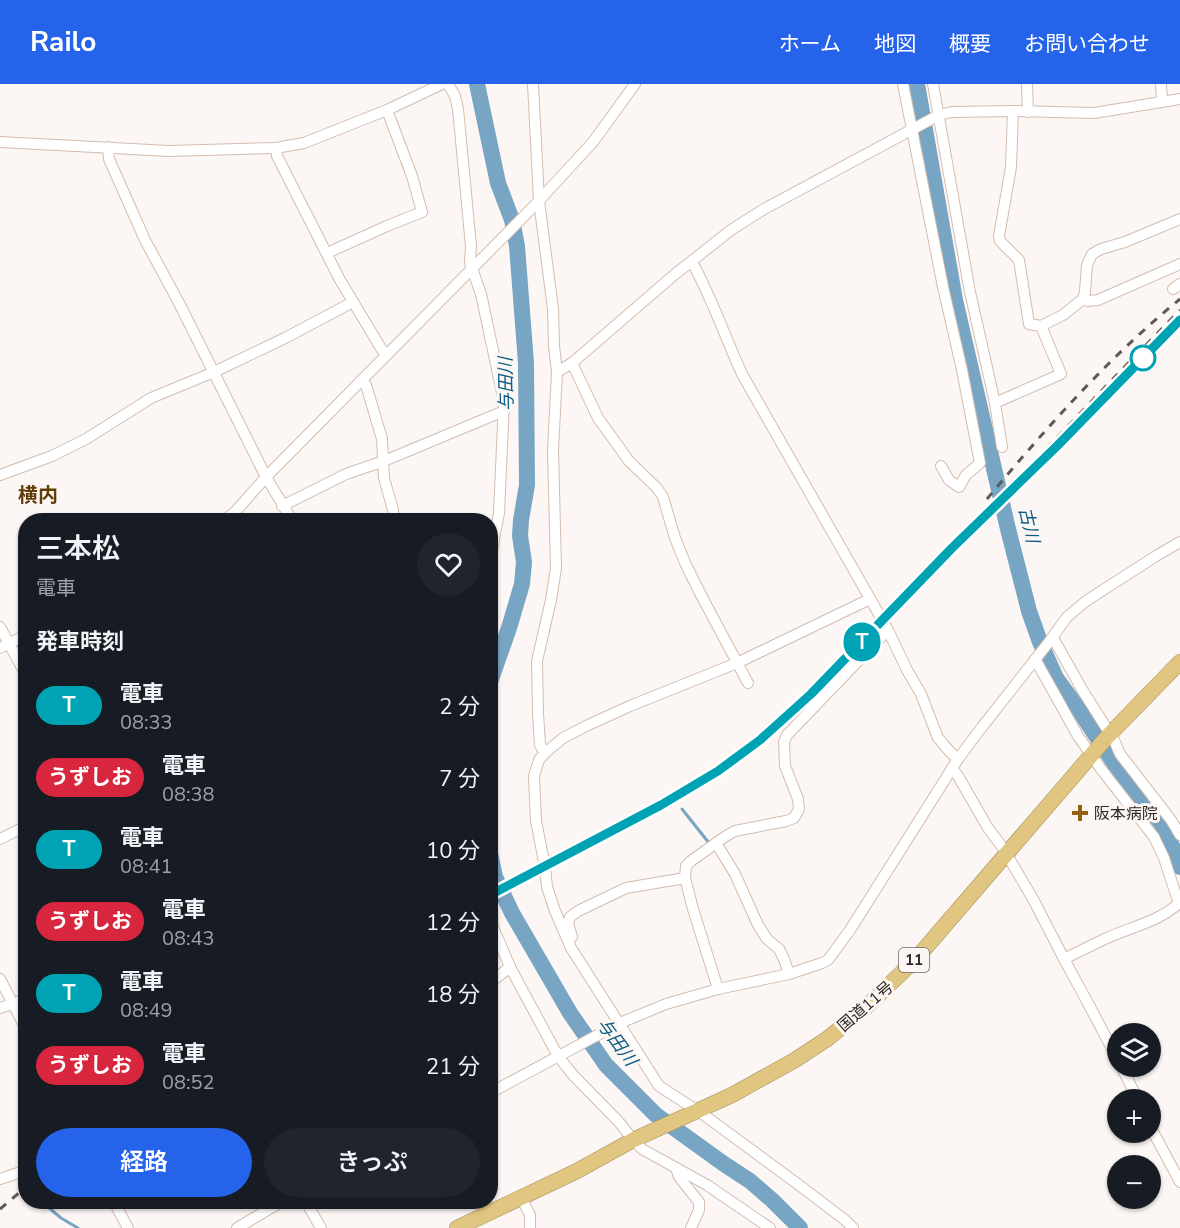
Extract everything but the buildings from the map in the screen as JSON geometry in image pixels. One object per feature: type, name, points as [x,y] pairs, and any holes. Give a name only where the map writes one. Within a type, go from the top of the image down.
[{"type":"highway","name":"国道11号","points":[[498,1208],[576,1171],[633,1140],[732,1095],[795,1060],[866,1007],[915,960],[1108,736],[1180,662]]},
{"type":"highway","name":"国道11号","points":[[457,1228],[496,1209]]},
{"type":"street","points":[[0,142],[169,150],[276,148],[304,143],[387,110],[442,84]]},
{"type":"street","points":[[448,84],[455,96],[458,109],[471,246],[471,269],[481,294],[504,402],[498,518]]},
{"type":"street","points":[[533,84],[537,203],[554,309],[557,372],[553,450],[556,568],[537,661],[540,745],[546,753]]},
{"type":"street","points":[[234,513],[266,477],[537,203],[593,142],[635,84]]},
{"type":"street","points":[[903,84],[980,463],[966,474],[959,487],[950,480],[941,466]]},
{"type":"street","points":[[933,84],[970,292],[995,403],[1002,447]]},
{"type":"street","points":[[1027,84],[1028,112]]},
{"type":"street","points":[[1161,84],[1162,102]]},
{"type":"street","points":[[557,372],[572,363],[630,312],[731,230],[764,209],[937,116],[952,112],[1094,113],[1180,99]]},
{"type":"street","points":[[327,253],[422,212],[412,176],[387,110]]},
{"type":"street","points":[[1014,111],[1011,167],[999,236],[1000,241],[1019,260],[1029,324],[1041,326],[1063,315],[1083,299],[1087,266],[1092,254],[1180,219]]},
{"type":"street","points":[[108,147],[109,159],[145,240],[266,477],[287,513]]},
{"type":"street","points":[[276,148],[277,156],[340,280],[387,355]]},
{"type":"street","points":[[692,262],[742,374],[888,630],[921,694],[938,738],[951,753],[958,776],[1033,899],[1107,1039]]},
{"type":"street","points":[[1083,299],[1098,300],[1180,264]]},
{"type":"street","points":[[0,475],[52,456],[86,439],[151,398],[214,372],[353,302]]},
{"type":"street","points":[[995,403],[1061,374],[1041,326]]},
{"type":"street","points":[[572,363],[598,418],[629,461],[657,488],[663,497],[686,565],[748,683]]},
{"type":"street","points":[[362,380],[366,385],[382,439],[384,478],[393,513]]},
{"type":"street","points":[[282,506],[346,474],[384,461],[504,411]]},
{"type":"street","points":[[498,1089],[618,1024],[666,1004],[718,989],[789,974],[822,963],[833,954],[850,930],[955,764],[1067,617],[1086,601],[1180,542]]},
{"type":"street","points":[[853,1228],[704,1115],[692,1112],[660,1086],[571,948],[555,911],[547,887],[536,821],[534,777],[539,760],[563,738],[630,706],[737,663],[870,599]]},
{"type":"street","points":[[0,627],[4,646],[18,664]]},
{"type":"street","points":[[718,989],[693,909],[685,878],[686,866],[735,831],[794,818],[799,809],[798,799],[785,766],[784,742],[787,735],[888,630]]},
{"type":"street","points":[[4,646],[18,639]]},
{"type":"street","points":[[1051,640],[1108,736],[1180,835]]},
{"type":"street","points":[[1037,658],[1078,736],[1154,837],[1164,858],[1179,903],[1173,909],[1152,920],[1108,937],[1064,959]]},
{"type":"street","points":[[0,839],[18,830]]},
{"type":"street","points":[[716,843],[735,874],[758,926],[766,939],[778,949],[789,974]]},
{"type":"street","points":[[571,948],[573,940],[568,923],[570,917],[578,911],[626,888],[685,878]]},
{"type":"street","points":[[498,939],[510,967],[573,1075],[619,1122],[633,1140],[642,1149],[707,1185],[770,1228]]},
{"type":"street","points":[[498,976],[510,967]]},
{"type":"street","points":[[0,979],[18,1014]]},
{"type":"street","points":[[0,1008],[18,1001]]},
{"type":"street","points":[[1159,1143],[1180,1182]]},
{"type":"street","points":[[676,1168],[679,1177],[699,1202],[699,1210],[691,1228]]},
{"type":"street","points":[[0,1179],[18,1173]]},
{"type":"street","points":[[521,1197],[530,1215],[530,1228]]},
{"type":"street","points":[[118,1209],[128,1228]]},
{"type":"street","points":[[237,1228],[269,1209]]},
{"type":"street","points":[[310,1209],[321,1228]]},
{"type":"waterway","name":"与田川","points":[[477,84],[498,183],[512,220],[517,246],[526,363],[527,485],[520,536],[524,562],[522,584],[498,659]]},
{"type":"waterway","name":"古川","points":[[917,84],[955,300],[1029,611],[1056,678],[1126,781],[1160,822],[1180,867]]},
{"type":"waterway","points":[[682,809],[709,843]]},
{"type":"waterway","name":"与田川","points":[[498,883],[512,913],[570,1013],[606,1065],[656,1115],[750,1181],[800,1228]]},
{"type":"waterway","points":[[50,1209],[78,1228]]},
{"type":"railway","points":[[987,499],[1103,369],[1180,299]]},
{"type":"railway","points":[[498,891],[661,805],[719,771],[760,740],[811,694],[883,621],[1180,310]]},
{"type":"railway","points":[[0,1209],[18,1194]]},
{"type":"train","name":"T","points":[[498,891],[661,805],[718,771],[760,740],[811,694],[952,548],[1057,446],[1180,320]]},
{"type":"place","name":"阪本病院","points":[[1080,813]]},
{"type":"district","name":"横内","points":[[38,495]]}]
